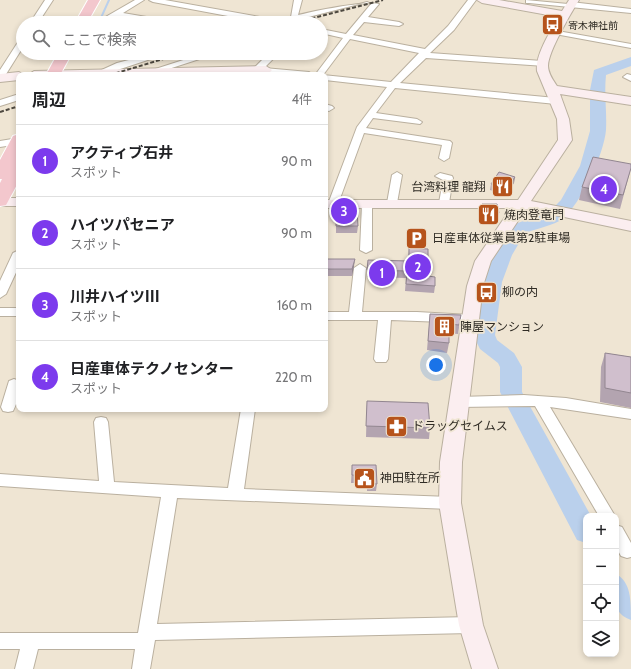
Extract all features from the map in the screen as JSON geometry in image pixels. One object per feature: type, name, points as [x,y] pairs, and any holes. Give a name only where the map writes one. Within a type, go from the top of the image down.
[{"type":"highway","points":[[85,16],[94,0]]},
{"type":"highway","points":[[93,16],[101,0]]},
{"type":"highway","points":[[59,72],[63,60]]},
{"type":"highway","points":[[59,72],[68,60]]},
{"type":"highway","points":[[0,175],[16,144]]},
{"type":"highway","points":[[0,202],[16,169]]},
{"type":"street","points":[[39,16],[49,0]]},
{"type":"street","points":[[113,16],[140,0]]},
{"type":"street","points":[[153,0],[240,16]]},
{"type":"street","points":[[179,16],[198,0]]},
{"type":"street","points":[[294,16],[298,0]]},
{"type":"street","points":[[301,16],[365,0]]},
{"type":"street","points":[[328,58],[375,4],[369,0]]},
{"type":"street","points":[[472,0],[451,28],[392,85],[370,115],[361,130],[329,204],[522,204],[631,226]]},
{"type":"street","points":[[482,0],[631,11]]},
{"type":"street","points":[[530,1],[540,1],[615,17]]},
{"type":"street","points":[[485,669],[471,624],[450,503],[451,462],[475,286],[483,261],[565,140],[563,119],[554,95],[542,71],[542,64],[555,32],[569,7]]},
{"type":"street","points":[[117,14],[136,16]]},
{"type":"street","points":[[362,19],[399,24]]},
{"type":"street","points":[[328,32],[424,53],[542,64]]},
{"type":"street","points":[[555,32],[631,46]]},
{"type":"street","points":[[0,77],[16,52]]},
{"type":"street","points":[[105,71],[120,60]]},
{"type":"street","points":[[105,71],[142,60]]},
{"type":"street","points":[[152,72],[191,60]]},
{"type":"street","points":[[262,70],[269,60]]},
{"type":"street","points":[[320,72],[326,60]]},
{"type":"street","points":[[239,72],[262,70],[281,72]]},
{"type":"street","points":[[89,72],[113,72]]},
{"type":"street","points":[[0,77],[16,76]]},
{"type":"street","points":[[328,77],[474,94],[554,95],[631,101]]},
{"type":"street","points":[[0,103],[16,98]]},
{"type":"street","points":[[370,115],[417,122]]},
{"type":"street","points":[[361,130],[406,139],[448,143],[448,155]]},
{"type":"street","points":[[0,144],[16,140]]},
{"type":"street","points":[[392,203],[397,174]]},
{"type":"street","points":[[444,203],[448,178]]},
{"type":"street","points":[[0,202],[16,202]]},
{"type":"street","points":[[366,250],[367,204]]},
{"type":"street","points":[[355,316],[360,268]]},
{"type":"street","points":[[0,294],[14,276]]},
{"type":"street","points":[[0,312],[16,312]]},
{"type":"street","points":[[328,316],[385,316],[470,319]]},
{"type":"street","points":[[380,359],[385,316]]},
{"type":"street","points":[[9,406],[14,384]]},
{"type":"street","points":[[459,402],[508,399],[539,401],[566,403],[631,414]]},
{"type":"street","points":[[539,401],[605,513]]},
{"type":"street","points":[[235,495],[248,412]]},
{"type":"street","points":[[101,422],[107,488]]},
{"type":"street","points":[[0,480],[235,495],[450,503]]},
{"type":"street","points":[[141,669],[170,491]]},
{"type":"street","points":[[619,537],[627,551]]},
{"type":"street","points":[[0,641],[471,624]]},
{"type":"street","points":[[24,669],[31,641]]},
{"type":"building","points":[[593,157],[631,164],[623,195],[582,187]]},
{"type":"building","points":[[499,172],[515,177],[507,188],[491,184]]},
{"type":"building","points":[[336,203],[353,203],[353,211],[357,211],[358,226],[336,226]]},
{"type":"building","points":[[482,204],[497,204],[499,213],[484,213]]},
{"type":"building","points":[[409,248],[428,249],[428,276],[435,277],[435,286],[406,284],[407,271],[367,270],[368,260],[409,261]]},
{"type":"building","points":[[328,259],[355,259],[352,269],[328,269]]},
{"type":"building","points":[[430,314],[461,315],[459,325],[449,324],[449,343],[428,341]]},
{"type":"building","points":[[605,353],[631,357],[631,393],[605,388]]},
{"type":"building","points":[[367,401],[428,403],[430,428],[366,426]]},
{"type":"building","points":[[352,465],[376,465],[377,484],[367,483],[367,476],[352,475]]},
{"type":"waterway","points":[[102,16],[109,0]]},
{"type":"waterway","points":[[583,526],[511,392],[511,367],[506,358],[488,344],[484,335],[492,282],[503,255],[518,229],[555,216],[568,202],[588,166],[598,131],[597,90],[599,73],[631,61]]},
{"type":"waterway","points":[[619,590],[631,607]]},
{"type":"railway","points":[[321,16],[383,0]]},
{"type":"railway","points":[[120,72],[160,60]]},
{"type":"railway","points":[[0,112],[16,107]]},
{"type":"place","name":"寄木神社前","points":[[553,25]]},
{"type":"place","name":"台湾料理 龍翔","points":[[502,187]]},
{"type":"place","name":"日産車体テクノセンター","points":[[604,189]]},
{"type":"place","name":"川井ハイツⅢ","points":[[344,211]]},
{"type":"place","name":"焼肉登竜門","points":[[489,215]]},
{"type":"place","name":"日産車体従業員第2駐車場","points":[[417,238]]},
{"type":"place","name":"ハイツパセニア","points":[[418,267]]},
{"type":"place","name":"アクティブ石井","points":[[382,273]]},
{"type":"place","name":"柳の内","points":[[486,292]]},
{"type":"place","name":"陣屋マンション","points":[[445,327]]},
{"type":"place","name":"ドラッグセイムス","points":[[397,426]]},
{"type":"place","name":"神田駐在所","points":[[364,478]]}]
